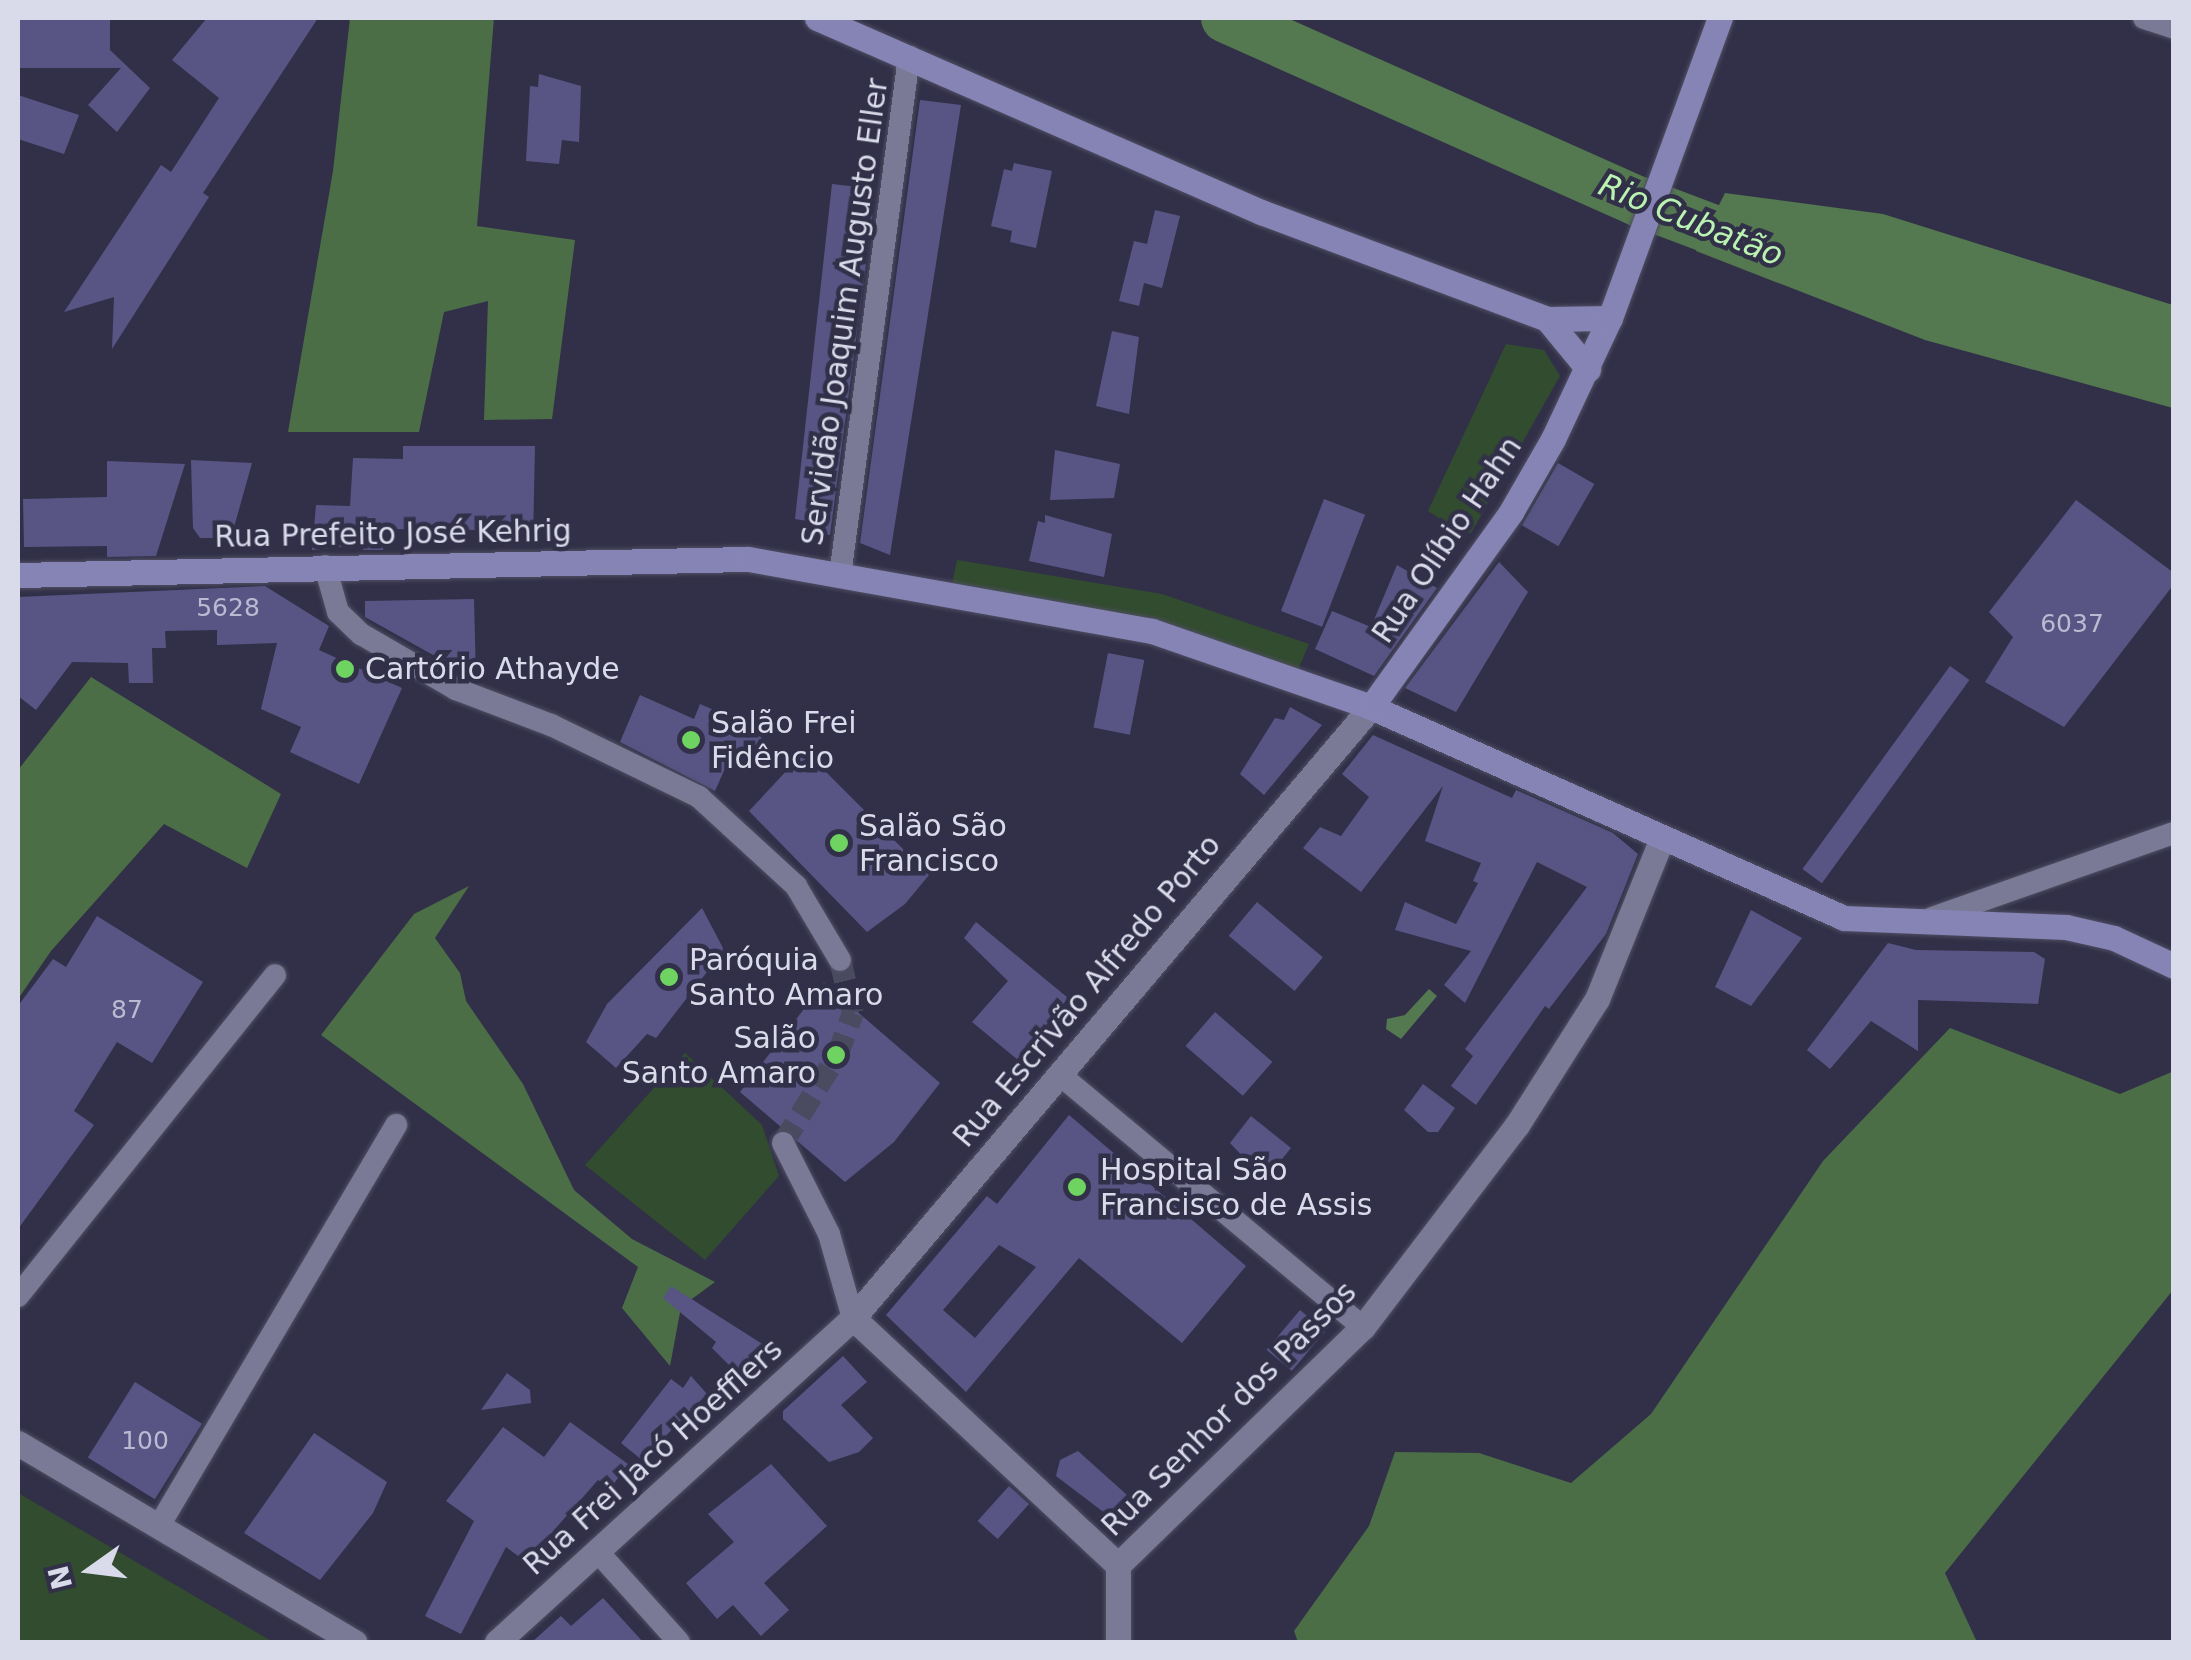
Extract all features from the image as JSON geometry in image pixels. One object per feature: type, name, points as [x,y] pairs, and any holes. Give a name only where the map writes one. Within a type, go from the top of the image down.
[{"type":"main road","points":[[817,18],[1262,212],[1547,319],[1588,369]]},
{"type":"main road","name":"Rua Olíbio Hahn","points":[[1371,706],[1511,512],[1588,369],[1689,116],[1720,18]]},
{"type":"main road","points":[[1547,319],[1613,307]]},
{"type":"main road","name":"Rua Prefeito José Kehrig","points":[[18,575],[748,559],[1152,631],[1371,706],[1844,918],[1932,918],[2066,927],[2114,938],[2174,966]]},
{"type":"street","points":[[2144,18],[2174,28]]},
{"type":"street","name":"Servidão Joaquim Augusto Eller","points":[[840,576],[909,56]]},
{"type":"street","points":[[324,566],[338,612],[361,634],[456,689],[551,725],[710,806],[796,886],[840,960]]},
{"type":"street","name":"Rua Escrivão Alfredo Porto","points":[[853,1318],[1371,706]]},
{"type":"street","points":[[1932,918],[2174,833]]},
{"type":"street","name":"Rua Senhor dos Passos","points":[[1118,1565],[1364,1327],[1516,1125],[1597,1000],[1662,838]]},
{"type":"street","points":[[18,1296],[274,975]]},
{"type":"street","points":[[1060,1074],[1364,1327]]},
{"type":"street","points":[[158,1526],[396,1125]]},
{"type":"street","points":[[783,1143],[829,1234],[853,1318],[1118,1565],[1118,1642]]},
{"type":"street","name":"Rua Frei Jacó Hoefflers","points":[[497,1642],[853,1318]]},
{"type":"street","points":[[18,1444],[355,1642]]},
{"type":"street","points":[[597,1551],[680,1642]]},
{"type":"shaded area","points":[[350,18],[494,18],[477,226],[575,240],[552,419],[484,420],[488,301],[444,312],[419,432],[288,432],[333,171]]},
{"type":"shaded area","points":[[1725,193],[1883,214],[2173,305],[2173,408],[1925,340],[1696,251]]},
{"type":"shaded area","points":[[1506,344],[1544,350],[1560,376],[1471,533],[1462,533],[1428,511]]},
{"type":"shaded area","points":[[957,560],[1162,594],[1309,644],[1298,670],[951,588]]},
{"type":"shaded area","points":[[91,677],[281,794],[247,868],[164,824],[51,951],[18,999],[18,770]]},
{"type":"shaded area","points":[[469,886],[435,938],[460,973],[466,1001],[523,1084],[574,1190],[632,1239],[715,1282],[681,1307],[670,1366],[622,1308],[638,1267],[321,1035],[414,914]]},
{"type":"shaded area","points":[[1429,989],[1437,996],[1401,1039],[1386,1029],[1387,1019],[1405,1015]]},
{"type":"shaded area","points":[[1950,1028],[2120,1094],[2174,1071],[2173,1290],[1945,1573],[1977,1642],[1298,1642],[1294,1631],[1369,1526],[1395,1452],[1479,1453],[1571,1483],[1651,1414],[1823,1161]]},
{"type":"shaded area","points":[[685,1053],[762,1125],[779,1176],[705,1260],[585,1165]]},
{"type":"shaded area","points":[[18,1493],[273,1642],[18,1642]]},
{"type":"building","points":[[18,18],[110,18],[110,50],[150,88],[117,132],[88,105],[121,68],[19,68]]},
{"type":"building","points":[[207,18],[318,18],[203,193],[209,197],[112,349],[114,297],[64,312],[161,165],[171,172],[219,98],[172,60]]},
{"type":"building","points":[[539,74],[581,86],[579,142],[562,140],[559,164],[526,161],[530,86],[538,87]]},
{"type":"building","points":[[18,95],[79,115],[64,154],[18,139]]},
{"type":"building","points":[[920,100],[961,105],[890,555],[860,543]]},
{"type":"building","points":[[1014,163],[1052,171],[1036,248],[1010,242],[1012,231],[991,226],[1004,169],[1012,171]]},
{"type":"building","points":[[832,184],[876,189],[830,535],[818,533],[819,523],[795,519]]},
{"type":"building","points":[[1155,210],[1180,216],[1162,288],[1144,283],[1139,306],[1119,301],[1134,241],[1147,244]]},
{"type":"building","points":[[1112,331],[1139,337],[1129,414],[1096,406]]},
{"type":"building","points":[[403,446],[535,446],[533,541],[479,540],[479,530],[385,529],[383,550],[363,550],[363,545],[312,550],[316,505],[350,506],[353,458],[403,459]]},
{"type":"building","points":[[1055,450],[1120,464],[1114,498],[1050,500]]},
{"type":"building","points":[[191,460],[252,463],[231,538],[200,538],[193,528]]},
{"type":"building","points":[[107,461],[185,464],[156,556],[107,557],[107,546],[24,547],[23,499],[107,497]]},
{"type":"building","points":[[1558,463],[1594,484],[1558,546],[1522,525]]},
{"type":"building","points":[[1324,499],[1365,515],[1322,627],[1281,611]]},
{"type":"building","points":[[2076,500],[2174,573],[2174,584],[2064,727],[1985,682],[2013,637],[1989,612]]},
{"type":"building","points":[[1045,515],[1112,534],[1104,577],[1029,561],[1038,521],[1045,523]]},
{"type":"building","points":[[1499,562],[1528,592],[1456,712],[1405,688]]},
{"type":"building","points":[[1397,565],[1437,588],[1374,676],[1315,649],[1332,611],[1371,627]]},
{"type":"building","points":[[265,586],[329,626],[319,650],[402,688],[359,784],[290,752],[301,727],[261,709],[277,643],[217,645],[217,630],[165,631],[166,648],[152,648],[153,683],[129,683],[128,663],[72,662],[36,710],[18,696],[18,597]]},
{"type":"building","points":[[474,599],[476,679],[365,617],[365,601]]},
{"type":"building","points":[[1108,653],[1144,660],[1130,735],[1093,728]]},
{"type":"building","points":[[1950,666],[1969,680],[1822,883],[1802,869]]},
{"type":"building","name":"Salão Frei Fidêncio","points":[[640,695],[694,719],[700,704],[764,732],[746,773],[727,764],[715,791],[620,742]]},
{"type":"building","points":[[1290,707],[1322,725],[1264,795],[1240,774],[1275,718],[1284,720]]},
{"type":"building","points":[[1373,735],[1512,798],[1516,790],[1613,833],[1638,854],[1606,934],[1549,1009],[1545,1006],[1476,1105],[1451,1086],[1473,1056],[1465,1049],[1587,887],[1537,862],[1465,1003],[1444,985],[1471,951],[1395,930],[1405,902],[1456,924],[1478,883],[1473,881],[1481,863],[1425,841],[1443,786],[1361,892],[1303,848],[1320,827],[1341,836],[1369,797],[1342,774]]},
{"type":"building","name":"Salão São Francisco","points":[[805,751],[929,875],[905,904],[867,932],[749,811]]},
{"type":"building","points":[[1257,902],[1323,957],[1295,991],[1229,936]]},
{"type":"building","name":"Paróquia Santo Amaro","points":[[702,908],[724,950],[656,1038],[647,1034],[616,1068],[586,1042],[607,1004]]},
{"type":"building","points":[[1751,910],[1802,938],[1751,1006],[1715,987]]},
{"type":"building","points":[[97,916],[203,982],[152,1063],[117,1042],[74,1111],[94,1125],[18,1229],[18,1006],[53,959],[66,967]]},
{"type":"building","points":[[976,922],[1068,998],[1018,1060],[972,1022],[1008,981],[964,938]]},
{"type":"building","points":[[1888,943],[1916,950],[2034,952],[2045,959],[2038,1004],[1918,1000],[1918,1051],[1871,1021],[1830,1069],[1807,1050]]},
{"type":"building","name":"Salão Santo Amaro","points":[[824,983],[940,1083],[894,1142],[845,1182],[740,1092]]},
{"type":"building","points":[[1215,1012],[1272,1062],[1243,1096],[1185,1046]]},
{"type":"building","points":[[1423,1084],[1455,1108],[1438,1132],[1428,1132],[1404,1110]]},
{"type":"building","points":[[1069,1115],[1246,1266],[1182,1343],[1079,1258],[966,1392],[886,1315],[987,1196],[997,1204]],"holes":[[[999,1245],[1036,1267],[975,1338],[943,1310]]]},
{"type":"building","points":[[1251,1116],[1291,1148],[1265,1180],[1230,1143]]},
{"type":"building","points":[[671,1286],[764,1345],[740,1376],[712,1348],[716,1342],[663,1298]]},
{"type":"building","points":[[1300,1310],[1325,1331],[1292,1371],[1267,1350]]},
{"type":"building","points":[[843,1356],[867,1382],[841,1405],[873,1438],[859,1452],[829,1462],[783,1419],[783,1411]]},
{"type":"building","points":[[507,1373],[530,1390],[531,1403],[481,1410]]},
{"type":"building","points":[[691,1376],[707,1394],[642,1460],[621,1443],[671,1379],[683,1388]]},
{"type":"building","points":[[135,1382],[202,1424],[155,1499],[88,1457]]},
{"type":"building","points":[[570,1422],[628,1464],[610,1489],[598,1480],[526,1562],[506,1547],[461,1634],[425,1616],[474,1521],[446,1501],[503,1427],[544,1457]]},
{"type":"building","points":[[314,1433],[387,1482],[373,1513],[320,1580],[244,1533]]},
{"type":"building","points":[[1078,1451],[1127,1495],[1110,1517],[1056,1476],[1060,1460]]},
{"type":"building","points":[[771,1464],[827,1526],[764,1583],[789,1610],[761,1636],[733,1605],[717,1619],[686,1583],[734,1542],[708,1514]]},
{"type":"building","points":[[1009,1486],[1029,1504],[998,1539],[978,1521]]},
{"type":"building","points":[[603,1598],[643,1642],[532,1642],[561,1616],[571,1626]]},
{"type":"waterway","name":"Rio Cubatão","points":[[1226,18],[1637,201],[1772,252]]},
{"type":"tunnel","points":[[783,1143],[837,1056],[853,1013],[840,960]]},
{"type":"place","name":"Cartório Athayde","points":[[345,669]]},
{"type":"place","name":"Salão Frei Fidêncio","points":[[691,740]]},
{"type":"place","name":"Salão São Francisco","points":[[839,843]]},
{"type":"place","name":"Paróquia Santo Amaro","points":[[669,977]]},
{"type":"place","name":"Salão Santo Amaro","points":[[836,1055]]},
{"type":"place","name":"Hospital São Francisco de Assis","points":[[1077,1187]]}]
